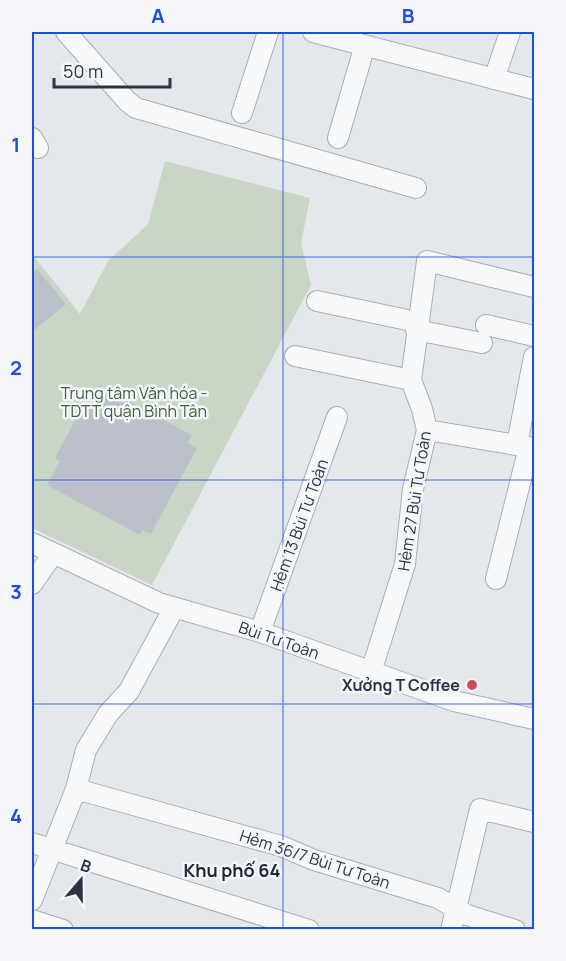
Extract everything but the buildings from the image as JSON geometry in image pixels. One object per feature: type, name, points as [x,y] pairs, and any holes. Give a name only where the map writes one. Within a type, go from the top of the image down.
[{"type":"street","points":[[66,32],[127,101],[140,110],[416,188]]},
{"type":"street","points":[[242,113],[268,32]]},
{"type":"street","points":[[313,32],[534,89]]},
{"type":"street","points":[[494,79],[510,32]]},
{"type":"street","points":[[338,138],[365,45]]},
{"type":"street","name":"Hẻm 27 Bùi Tư Toàn","points":[[370,672],[405,564],[413,489],[427,430],[422,408],[411,380],[427,261],[534,287]]},
{"type":"street","points":[[317,301],[417,326],[484,334],[534,336]]},
{"type":"street","points":[[295,356],[411,380]]},
{"type":"street","points":[[496,579],[527,446],[534,357]]},
{"type":"street","name":"Hẻm 13 Bùi Tư Toàn","points":[[260,632],[337,417]]},
{"type":"street","points":[[427,430],[527,446]]},
{"type":"street","name":"Bùi Tư Toàn","points":[[32,543],[143,597],[174,608],[260,632],[454,701],[534,719]]},
{"type":"street","points":[[32,584],[53,554]]},
{"type":"street","points":[[32,900],[76,789],[86,750],[108,714],[129,691],[174,608]]},
{"type":"street","name":"Hẻm 36/7 Bùi Tư Toàn","points":[[76,789],[281,846],[314,860],[438,898],[467,915],[514,930]]},
{"type":"street","points":[[451,930],[480,809],[534,822]]},
{"type":"street","points":[[32,843],[309,930]]},
{"type":"street","points":[[32,920],[63,930]]},
{"type":"green space","name":"Trung tâm Văn hóa - TDTT quận Bình Tân","points":[[165,161],[310,198],[301,243],[311,285],[152,585],[32,528],[32,254],[80,314],[108,261],[148,224]]},
{"type":"place","name":"Xưởng T Coffee","points":[[472,685]]},
{"type":"district","name":"Khu phố 64","points":[[232,871]]}]
